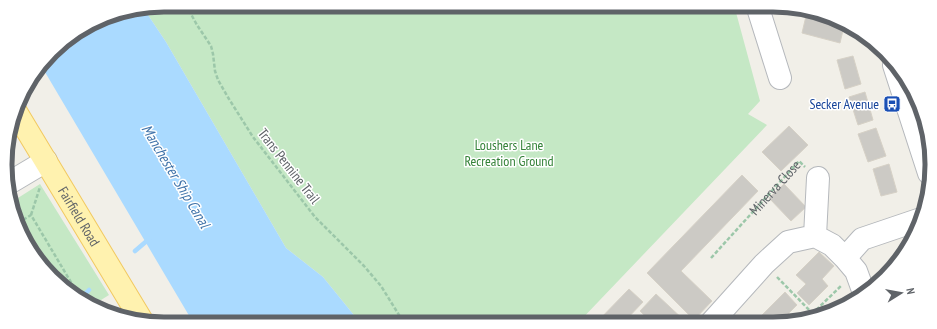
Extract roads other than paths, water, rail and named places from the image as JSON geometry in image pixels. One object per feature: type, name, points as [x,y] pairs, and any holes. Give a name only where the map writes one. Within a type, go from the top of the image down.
[{"type":"main road","name":"Fairfield Road","points":[[19,117],[138,315]]},
{"type":"street","points":[[759,12],[780,78]]},
{"type":"street","points":[[899,80],[925,161]]},
{"type":"street","points":[[13,181],[46,161]]},
{"type":"street","name":"Minerva Close","points":[[815,236],[818,178]]},
{"type":"street","points":[[851,264],[862,239],[914,221]]},
{"type":"street","points":[[716,317],[764,264],[788,242],[815,236],[832,245],[851,264],[862,288]]},
{"type":"water","name":"Manchester Ship Canal","points":[[145,13],[147,13],[166,42],[286,248],[323,277],[355,317],[190,317],[45,71],[64,50],[88,32],[115,20]]},
{"type":"waterway","points":[[135,251],[149,239]]},
{"type":"waterway","points":[[85,294],[89,290]]},
{"type":"place","name":"Secker Avenue","points":[[892,104]]},
{"type":"park label","name":"Loushers Lane Recreation Ground","points":[[509,154]]}]
